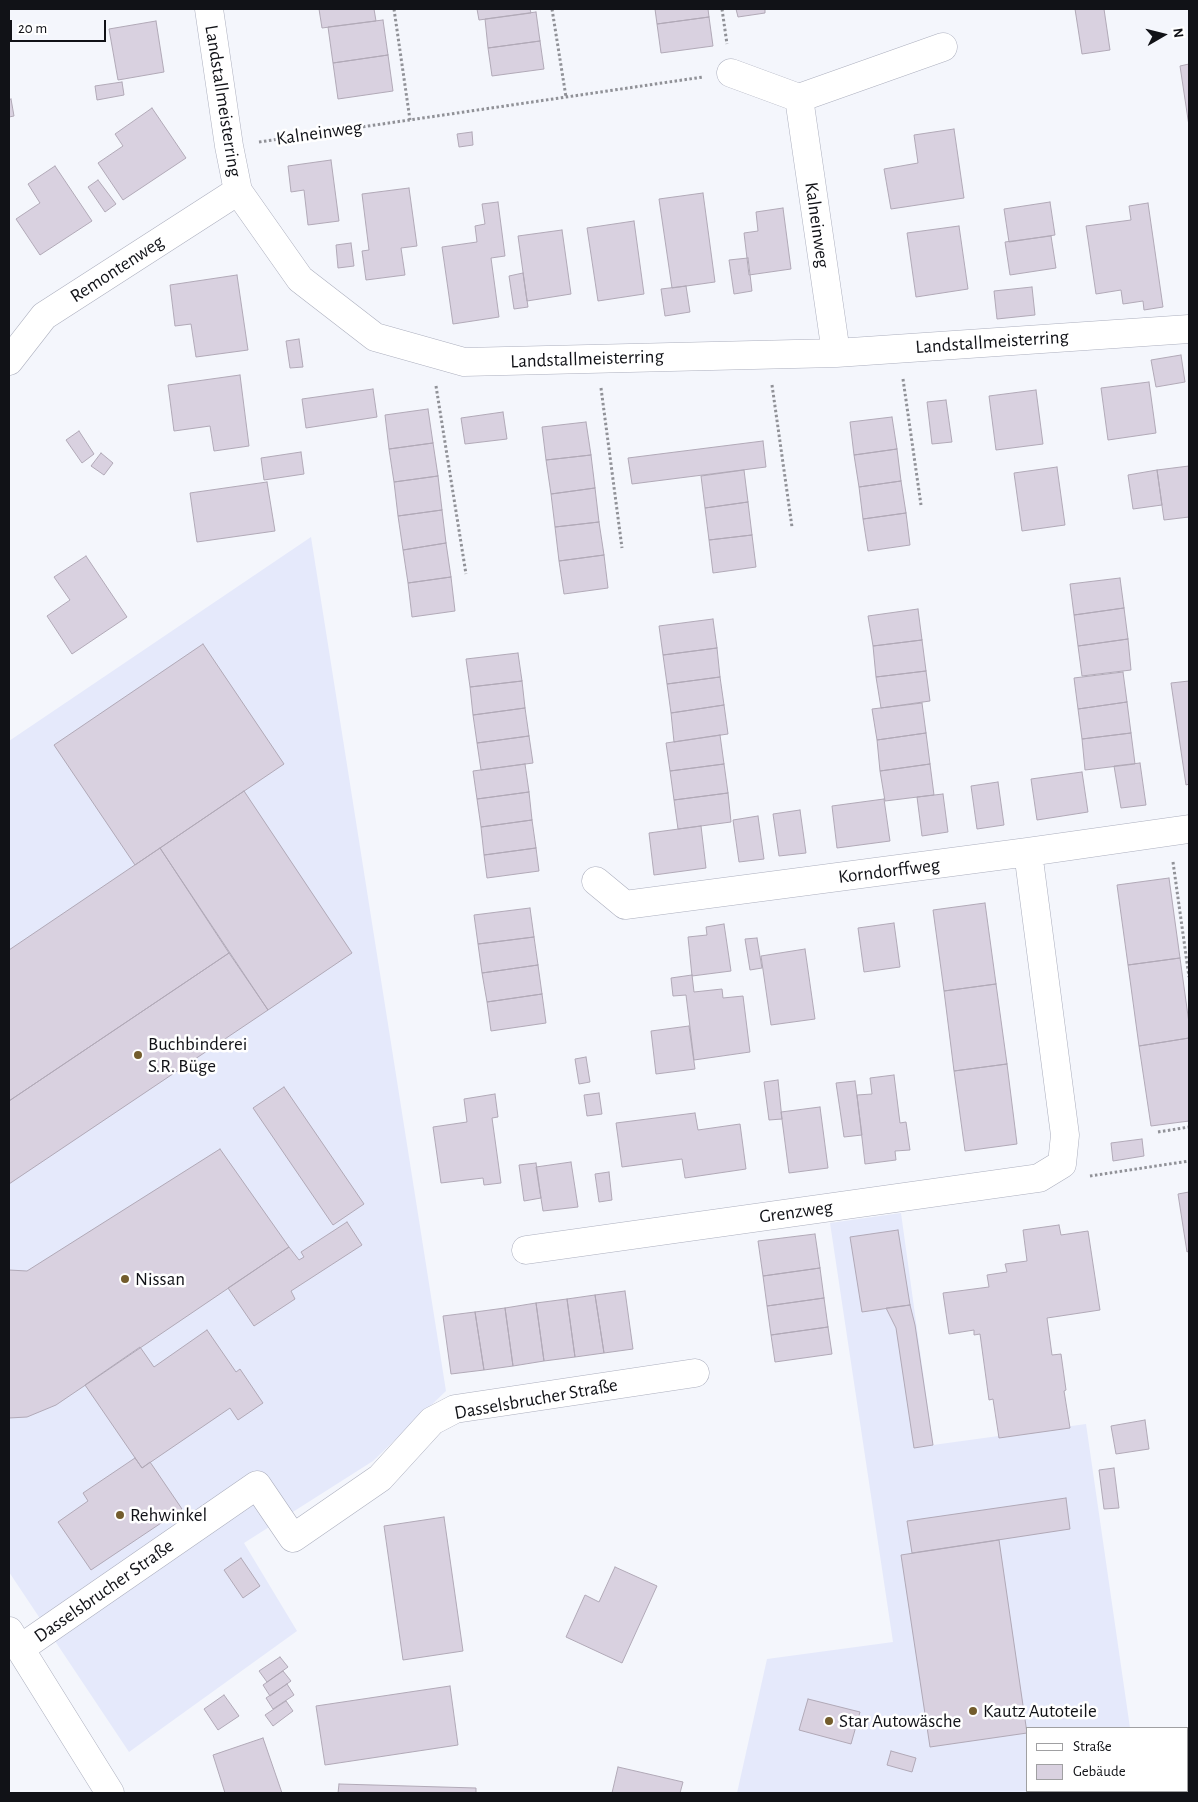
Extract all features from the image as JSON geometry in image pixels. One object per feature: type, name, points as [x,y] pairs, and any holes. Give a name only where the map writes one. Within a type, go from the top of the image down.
[{"type":"street","name":"Landstallmeisterring","points":[[209,9],[229,146],[238,191],[300,279],[375,337],[464,362],[836,353],[1189,329]]},
{"type":"street","points":[[731,72],[799,98],[943,47]]},
{"type":"street","name":"Kalneinweg","points":[[799,98],[836,353]]},
{"type":"street","name":"Remontenweg","points":[[9,361],[44,316],[238,191]]},
{"type":"street","name":"Korndorffweg","points":[[596,881],[625,905],[1028,852],[1179,830]]},
{"type":"street","points":[[1028,852],[1065,1135],[1062,1164]]},
{"type":"street","name":"Grenzweg","points":[[526,1250],[1039,1178],[1062,1164]]},
{"type":"street","name":"Dasselsbrucher Straße","points":[[110,1793],[15,1639],[257,1485],[293,1538],[380,1478],[432,1421],[455,1409],[695,1373]]},
{"type":"path","points":[[394,9],[410,120]]},
{"type":"path","points":[[552,9],[566,97]]},
{"type":"path","points":[[722,9],[731,72]]},
{"type":"path","name":"Kalneinweg","points":[[229,146],[731,72]]},
{"type":"path","points":[[898,349],[921,505]]},
{"type":"path","points":[[431,353],[466,574]]},
{"type":"path","points":[[768,354],[792,528]]},
{"type":"path","points":[[597,359],[622,548]]},
{"type":"path","points":[[1179,830],[1189,977]]},
{"type":"path","points":[[1158,1132],[1189,1127]]},
{"type":"path","points":[[1062,1164],[1091,1177],[1189,1162]]},
{"type":"shaded area","points":[[311,537],[446,1391],[373,1461],[244,1543],[297,1631],[129,1752],[9,1572],[9,741]]},
{"type":"shaded area","points":[[901,1213],[933,1445],[1086,1424],[1130,1727],[1026,1727],[1026,1792],[1139,1793],[737,1793],[767,1659],[893,1642],[830,1223]]},
{"type":"building","points":[[319,9],[374,9],[376,21],[322,28]]},
{"type":"building","points":[[477,9],[530,9],[531,13],[479,20]]},
{"type":"building","points":[[655,9],[708,9],[709,17],[657,24]]},
{"type":"building","points":[[736,9],[765,9],[765,13],[738,17]]},
{"type":"building","points":[[1075,9],[1104,9],[1110,50],[1082,54]]},
{"type":"building","points":[[536,12],[540,41],[488,48],[485,19]]},
{"type":"building","points":[[709,17],[713,46],[661,53],[657,24]]},
{"type":"building","points":[[383,20],[388,55],[333,63],[328,27]]},
{"type":"building","points":[[156,21],[164,72],[118,80],[109,29]]},
{"type":"building","points":[[540,41],[544,69],[492,76],[488,48]]},
{"type":"building","points":[[388,55],[393,91],[338,99],[333,63]]},
{"type":"building","points":[[1189,64],[1189,126],[1180,66]]},
{"type":"building","points":[[122,82],[124,95],[97,100],[95,86]]},
{"type":"building","points":[[11,99],[14,116],[9,117],[9,100]]},
{"type":"building","points":[[152,108],[186,158],[123,200],[98,163],[123,146],[115,134]]},
{"type":"building","points":[[954,129],[964,198],[891,209],[884,169],[918,163],[914,135]]},
{"type":"building","points":[[472,132],[473,145],[459,147],[457,134]]},
{"type":"building","points":[[331,160],[339,221],[308,225],[304,190],[291,192],[288,166]]},
{"type":"building","points":[[55,166],[92,221],[40,255],[16,219],[40,203],[28,184]]},
{"type":"building","points":[[98,180],[116,204],[105,212],[88,187]]},
{"type":"building","points":[[409,188],[417,246],[401,248],[405,275],[366,280],[362,251],[369,250],[362,194]]},
{"type":"building","points":[[703,193],[715,282],[672,288],[659,199]]},
{"type":"building","points":[[498,202],[505,256],[491,258],[499,317],[453,324],[442,247],[477,242],[475,226],[485,224],[482,204]]},
{"type":"building","points":[[1050,202],[1055,235],[1009,242],[1004,209]]},
{"type":"building","points":[[1148,203],[1163,307],[1144,310],[1143,301],[1123,304],[1121,290],[1096,294],[1086,226],[1131,220],[1129,206]]},
{"type":"building","points":[[783,208],[791,269],[749,275],[744,233],[758,231],[756,212]]},
{"type":"building","points":[[634,221],[644,294],[598,301],[587,228]]},
{"type":"building","points":[[959,226],[968,289],[916,297],[907,233]]},
{"type":"building","points":[[562,230],[571,294],[527,301],[518,236]]},
{"type":"building","points":[[1051,236],[1056,268],[1010,275],[1005,242]]},
{"type":"building","points":[[351,243],[354,266],[338,268],[336,245]]},
{"type":"building","points":[[748,258],[752,291],[734,294],[729,260]]},
{"type":"building","points":[[523,273],[528,307],[514,309],[509,276]]},
{"type":"building","points":[[237,275],[248,350],[196,357],[191,324],[175,326],[170,285]]},
{"type":"building","points":[[686,286],[690,312],[665,316],[661,289]]},
{"type":"building","points":[[1032,287],[1035,315],[997,319],[994,291]]},
{"type":"building","points":[[299,339],[303,367],[290,368],[286,341]]},
{"type":"building","points":[[1181,355],[1185,382],[1156,387],[1151,360]]},
{"type":"building","points":[[240,375],[249,446],[214,451],[210,426],[174,431],[168,385]]},
{"type":"building","points":[[1149,382],[1156,433],[1108,440],[1101,388]]},
{"type":"building","points":[[373,389],[377,417],[306,428],[302,399]]},
{"type":"building","points":[[1036,390],[1043,444],[996,450],[989,396]]},
{"type":"building","points":[[946,400],[952,442],[932,444],[927,402]]},
{"type":"building","points":[[428,409],[433,443],[389,449],[385,415]]},
{"type":"building","points":[[503,412],[507,439],[465,444],[461,418]]},
{"type":"building","points":[[892,417],[897,449],[854,455],[850,422]]},
{"type":"building","points":[[586,422],[591,455],[546,460],[542,427]]},
{"type":"building","points":[[79,431],[94,454],[82,463],[66,440]]},
{"type":"building","points":[[763,441],[766,467],[632,484],[628,458]]},
{"type":"building","points":[[433,443],[438,476],[394,482],[389,449]]},
{"type":"building","points":[[897,449],[901,481],[859,487],[854,455]]},
{"type":"building","points":[[301,452],[304,474],[264,480],[261,458]]},
{"type":"building","points":[[101,453],[113,463],[104,475],[91,466]]},
{"type":"building","points":[[591,455],[595,488],[551,494],[546,460]]},
{"type":"building","points":[[1189,466],[1189,517],[1164,520],[1157,470]]},
{"type":"building","points":[[1057,467],[1065,525],[1022,531],[1014,473]]},
{"type":"building","points":[[744,470],[748,502],[705,508],[701,476]]},
{"type":"building","points":[[1157,470],[1162,505],[1133,509],[1128,475]]},
{"type":"building","points":[[438,476],[442,510],[398,516],[394,482]]},
{"type":"building","points":[[901,481],[906,513],[863,519],[859,487]]},
{"type":"building","points":[[267,482],[275,531],[197,542],[190,493]]},
{"type":"building","points":[[595,488],[599,522],[555,527],[551,494]]},
{"type":"building","points":[[748,502],[752,535],[709,540],[705,508]]},
{"type":"building","points":[[442,510],[446,543],[403,550],[398,516]]},
{"type":"building","points":[[906,513],[910,545],[868,551],[863,519]]},
{"type":"building","points":[[599,522],[604,555],[559,561],[555,527]]},
{"type":"building","points":[[752,535],[756,567],[713,573],[709,540]]},
{"type":"building","points":[[446,543],[451,577],[408,583],[403,550]]},
{"type":"building","points":[[604,555],[608,588],[564,594],[559,561]]},
{"type":"building","points":[[86,556],[127,617],[72,654],[47,616],[70,600],[54,577]]},
{"type":"building","points":[[451,577],[455,611],[412,617],[408,583]]},
{"type":"building","points":[[1120,578],[1124,608],[1074,615],[1070,584]]},
{"type":"building","points":[[1124,608],[1128,639],[1078,646],[1074,615]]},
{"type":"building","points":[[918,609],[922,640],[873,646],[868,616]]},
{"type":"building","points":[[713,619],[717,648],[663,655],[659,626]]},
{"type":"building","points":[[1128,639],[1131,670],[1082,676],[1078,646]]},
{"type":"building","points":[[922,640],[926,671],[876,677],[873,646]]},
{"type":"building","points":[[203,644],[284,764],[135,865],[54,745]]},
{"type":"building","points":[[717,648],[720,677],[667,684],[663,655]]},
{"type":"building","points":[[518,653],[522,681],[470,687],[466,659]]},
{"type":"building","points":[[926,671],[930,701],[881,708],[876,677]]},
{"type":"building","points":[[1123,672],[1127,702],[1078,709],[1074,678]]},
{"type":"building","points":[[720,677],[724,705],[671,713],[667,684]]},
{"type":"building","points":[[522,681],[525,708],[473,715],[470,687]]},
{"type":"building","points":[[1189,681],[1189,784],[1186,785],[1171,683]]},
{"type":"building","points":[[1127,702],[1131,733],[1082,739],[1078,709]]},
{"type":"building","points":[[922,703],[926,733],[877,740],[872,709]]},
{"type":"building","points":[[724,705],[728,734],[674,742],[671,713]]},
{"type":"building","points":[[525,708],[529,736],[477,743],[473,715]]},
{"type":"building","points":[[926,733],[930,764],[880,771],[877,740]]},
{"type":"building","points":[[1131,733],[1135,764],[1085,770],[1082,739]]},
{"type":"building","points":[[720,735],[724,764],[670,771],[666,743]]},
{"type":"building","points":[[529,736],[533,763],[481,770],[477,743]]},
{"type":"building","points":[[1140,763],[1146,805],[1121,808],[1114,766]]},
{"type":"building","points":[[525,764],[529,792],[477,799],[473,771]]},
{"type":"building","points":[[724,764],[728,793],[674,800],[670,771]]},
{"type":"building","points":[[930,764],[934,795],[885,801],[880,771]]},
{"type":"building","points":[[1082,772],[1088,812],[1037,820],[1031,779]]},
{"type":"building","points":[[998,782],[1004,825],[977,829],[971,786]]},
{"type":"building","points":[[244,791],[352,953],[268,1010],[160,848]]},
{"type":"building","points":[[529,792],[532,820],[481,827],[477,799]]},
{"type":"building","points":[[728,793],[731,822],[678,829],[674,800]]},
{"type":"building","points":[[943,794],[948,832],[922,836],[917,797]]},
{"type":"building","points":[[884,799],[890,841],[837,848],[832,806]]},
{"type":"building","points":[[800,810],[806,853],[779,856],[773,814]]},
{"type":"building","points":[[758,816],[764,859],[739,862],[733,820]]},
{"type":"building","points":[[532,820],[536,848],[484,855],[481,827]]},
{"type":"building","points":[[701,826],[706,868],[654,875],[649,833]]},
{"type":"building","points":[[160,848],[229,953],[9,1101],[9,950]]},
{"type":"building","points":[[536,848],[539,871],[487,878],[484,855]]},
{"type":"building","points":[[1169,878],[1180,958],[1128,965],[1117,885]]},
{"type":"building","points":[[985,903],[996,984],[944,991],[933,910]]},
{"type":"building","points":[[530,908],[534,937],[478,944],[474,915]]},
{"type":"building","points":[[894,923],[900,967],[864,972],[858,928]]},
{"type":"building","points":[[724,924],[731,971],[692,976],[688,937],[707,935],[706,927]]},
{"type":"building","points":[[534,937],[538,965],[482,973],[478,944]]},
{"type":"building","points":[[757,938],[762,968],[750,970],[745,939]]},
{"type":"building","points":[[805,949],[815,1019],[771,1025],[761,956]]},
{"type":"building","name":"Buchbinderei S.R. Büge","points":[[229,953],[268,1010],[9,1184],[9,1101]]},
{"type":"building","points":[[1180,958],[1189,1023],[1189,1038],[1139,1046],[1128,965]]},
{"type":"building","points":[[538,965],[542,994],[487,1002],[482,973]]},
{"type":"building","points":[[692,975],[694,992],[722,989],[723,998],[743,996],[750,1052],[694,1060],[686,995],[673,996],[671,978]]},
{"type":"building","points":[[996,984],[1007,1064],[954,1071],[944,991]]},
{"type":"building","points":[[542,994],[546,1023],[491,1031],[487,1002]]},
{"type":"building","points":[[689,1026],[695,1069],[656,1074],[651,1031]]},
{"type":"building","points":[[1189,1038],[1189,1121],[1151,1126],[1139,1046]]},
{"type":"building","points":[[586,1057],[590,1082],[579,1084],[575,1059]]},
{"type":"building","points":[[1007,1064],[1017,1144],[965,1151],[954,1071]]},
{"type":"building","points":[[894,1075],[900,1123],[906,1122],[910,1150],[895,1151],[896,1160],[865,1164],[857,1095],[872,1094],[870,1078]]},
{"type":"building","points":[[778,1080],[782,1119],[769,1120],[764,1082]]},
{"type":"building","points":[[855,1081],[862,1135],[844,1137],[836,1083]]},
{"type":"building","points":[[284,1087],[364,1204],[333,1225],[253,1108]]},
{"type":"building","points":[[599,1093],[602,1114],[587,1116],[584,1095]]},
{"type":"building","points":[[495,1094],[498,1117],[492,1118],[501,1183],[484,1185],[483,1178],[441,1183],[433,1127],[467,1122],[464,1099]]},
{"type":"building","points":[[820,1107],[828,1168],[789,1173],[781,1112]]},
{"type":"building","points":[[695,1113],[698,1130],[740,1124],[746,1169],[685,1178],[682,1159],[622,1167],[616,1123]]},
{"type":"building","points":[[1142,1139],[1144,1156],[1113,1161],[1111,1143]]},
{"type":"building","name":"Nissan","points":[[220,1149],[289,1247],[56,1405],[27,1417],[9,1418],[9,1270],[27,1271]]},
{"type":"building","points":[[571,1162],[578,1207],[543,1211],[536,1167]]},
{"type":"building","points":[[536,1163],[541,1198],[524,1201],[519,1165]]},
{"type":"building","points":[[609,1172],[612,1200],[599,1202],[595,1174]]},
{"type":"building","points":[[1189,1192],[1189,1251],[1187,1252],[1178,1194]]},
{"type":"building","points":[[347,1222],[362,1245],[291,1291],[295,1299],[254,1326],[228,1288],[289,1247],[299,1260],[304,1257],[301,1252]]},
{"type":"building","points":[[1059,1225],[1061,1235],[1088,1231],[1100,1310],[1047,1318],[1052,1355],[1061,1354],[1070,1428],[999,1438],[993,1399],[989,1400],[980,1334],[974,1335],[974,1330],[949,1334],[943,1293],[989,1287],[987,1275],[1007,1272],[1005,1264],[1027,1261],[1023,1230]]},
{"type":"building","points":[[898,1230],[910,1305],[862,1312],[850,1237]]},
{"type":"building","points":[[815,1234],[820,1268],[763,1276],[758,1241]]},
{"type":"building","points":[[820,1268],[824,1298],[767,1306],[763,1276]]},
{"type":"building","points":[[625,1291],[633,1349],[604,1353],[595,1295]]},
{"type":"building","points":[[595,1295],[604,1353],[575,1357],[567,1299]]},
{"type":"building","points":[[824,1298],[828,1327],[771,1335],[767,1306]]},
{"type":"building","points":[[567,1299],[575,1357],[544,1361],[536,1303]]},
{"type":"building","points":[[536,1303],[544,1361],[513,1366],[505,1308]]},
{"type":"building","points":[[910,1305],[915,1325],[933,1445],[914,1448],[896,1328],[886,1308]]},
{"type":"building","points":[[505,1308],[513,1366],[484,1370],[475,1312]]},
{"type":"building","points":[[475,1312],[484,1370],[451,1374],[443,1316]]},
{"type":"building","points":[[828,1327],[832,1354],[775,1362],[771,1335]]},
{"type":"building","points":[[207,1330],[236,1372],[240,1369],[263,1403],[238,1420],[230,1408],[142,1468],[85,1385],[140,1347],[154,1367]]},
{"type":"building","points":[[1145,1420],[1149,1449],[1116,1454],[1111,1426]]},
{"type":"building","name":"Rehwinkel","points":[[135,1458],[142,1468],[150,1462],[182,1509],[91,1570],[58,1522],[88,1501],[83,1493]]},
{"type":"building","points":[[1114,1468],[1119,1508],[1104,1509],[1099,1470]]},
{"type":"building","points":[[1066,1498],[1070,1529],[912,1553],[907,1521]]},
{"type":"building","points":[[444,1517],[463,1651],[403,1660],[384,1526]]},
{"type":"building","points":[[999,1540],[1026,1733],[930,1747],[901,1555]]},
{"type":"building","points":[[241,1558],[260,1586],[243,1598],[224,1570]]},
{"type":"building","points":[[615,1567],[657,1586],[622,1663],[566,1637],[585,1595],[599,1602]]},
{"type":"building","points":[[280,1657],[288,1667],[267,1682],[259,1671]]},
{"type":"building","points":[[283,1671],[291,1681],[270,1696],[263,1685]]},
{"type":"building","points":[[287,1684],[294,1695],[273,1709],[266,1698]]},
{"type":"building","points":[[450,1686],[458,1745],[325,1765],[316,1706]]},
{"type":"building","points":[[224,1695],[239,1716],[218,1730],[204,1709]]},
{"type":"building","name":"Star Autowäsche","points":[[808,1699],[860,1712],[851,1744],[799,1730]]},
{"type":"building","points":[[286,1701],[293,1711],[273,1726],[265,1715]]},
{"type":"building","points":[[263,1738],[282,1793],[225,1793],[213,1755]]},
{"type":"building","points":[[891,1751],[916,1758],[912,1772],[887,1765]]},
{"type":"building","points":[[618,1767],[683,1782],[680,1793],[612,1793]]},
{"type":"building","points":[[339,1784],[476,1788],[476,1793],[338,1793]]},
{"type":"building","points":[[1048,1792],[1087,1792],[1087,1793]]},
{"type":"place","name":"Buchbinderei S.R. Büge","points":[[138,1055]]},
{"type":"place","name":"Nissan","points":[[125,1279]]},
{"type":"place","name":"Rehwinkel","points":[[120,1515]]},
{"type":"place","name":"Kautz Autoteile","points":[[973,1711]]},
{"type":"place","name":"Star Autowäsche","points":[[829,1721]]}]
